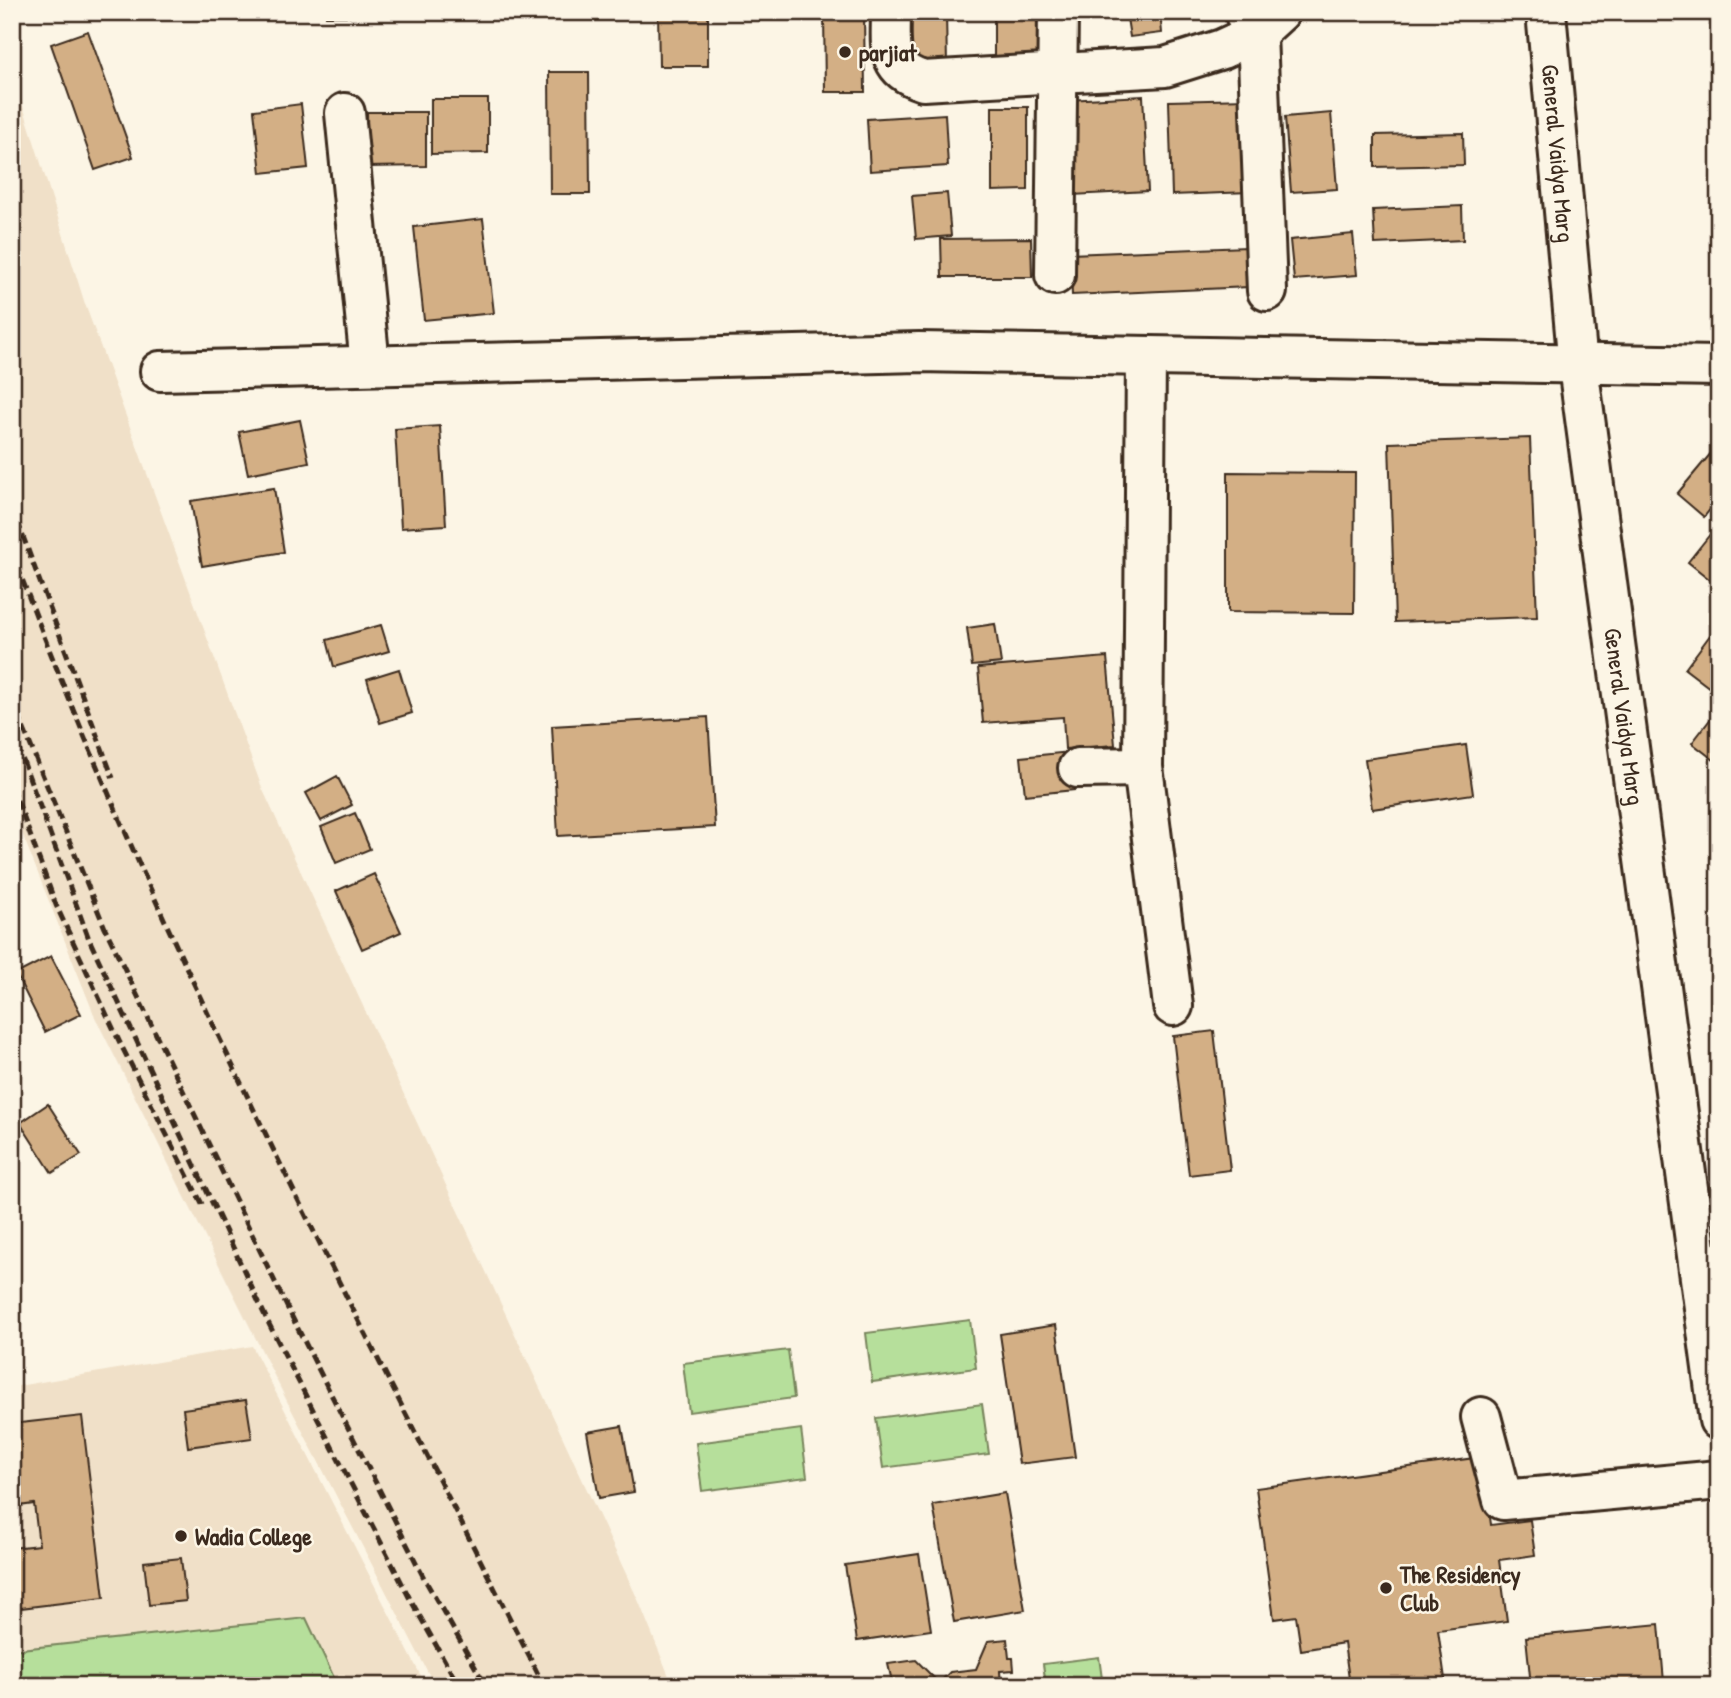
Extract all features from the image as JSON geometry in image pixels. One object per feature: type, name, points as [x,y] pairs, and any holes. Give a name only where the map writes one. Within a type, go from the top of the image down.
[{"type":"street","points":[[891,12],[895,64],[907,76],[923,81],[1165,67],[1223,49],[1260,19]]},
{"type":"street","points":[[1055,275],[1060,71],[1058,12]]},
{"type":"street","name":"General Vaidya Marg","points":[[1546,12],[1578,366],[1704,1209],[1719,1420]]},
{"type":"street","points":[[1260,19],[1266,291]]},
{"type":"street","points":[[345,113],[370,365]]},
{"type":"street","points":[[160,370],[919,352],[1578,366],[1719,366]]},
{"type":"street","points":[[1146,356],[1143,767],[1173,1006]]},
{"type":"street","points":[[1079,768],[1143,767]]},
{"type":"street","points":[[1481,1417],[1503,1500],[1719,1480]]},
{"type":"shaded area","points":[[12,71],[85,304],[262,788],[639,1602],[673,1686],[435,1686],[288,1403],[95,1017],[12,808]]},
{"type":"shaded area","name":"Wadia College","points":[[252,1346],[426,1686],[12,1686],[12,1387]]},
{"type":"green space","points":[[970,1320],[976,1368],[872,1382],[866,1333]]},
{"type":"green space","points":[[788,1350],[794,1398],[689,1412],[683,1363]]},
{"type":"green space","points":[[982,1404],[989,1454],[883,1468],[876,1418]]},
{"type":"green space","points":[[801,1429],[807,1477],[702,1491],[696,1443]]},
{"type":"green space","points":[[306,1618],[338,1686],[12,1686],[12,1650]]},
{"type":"green space","points":[[1099,1657],[1103,1686],[1046,1686],[1043,1664]]},
{"type":"building","points":[[326,12],[452,12],[452,16],[326,16]]},
{"type":"building","points":[[658,12],[708,12],[708,66],[659,66]]},
{"type":"building","name":"parjiat","points":[[824,12],[864,12],[865,92],[825,92]]},
{"type":"building","points":[[911,12],[946,12],[947,66],[911,66]]},
{"type":"building","points":[[994,12],[1041,12],[1042,65],[994,65]]},
{"type":"building","points":[[1090,12],[1160,12],[1162,33],[1130,37],[1127,18],[1091,22]]},
{"type":"building","points":[[88,31],[133,157],[95,170],[51,44]]},
{"type":"building","points":[[549,72],[589,72],[590,194],[550,194]]},
{"type":"building","points":[[1143,96],[1148,191],[1072,195],[1067,100]]},
{"type":"building","points":[[431,99],[488,99],[488,153],[431,154]]},
{"type":"building","points":[[1247,99],[1250,192],[1172,195],[1169,101]]},
{"type":"building","points":[[301,104],[308,168],[261,173],[254,110]]},
{"type":"building","points":[[992,107],[1028,107],[1028,190],[992,191]]},
{"type":"building","points":[[367,112],[426,112],[426,166],[368,167]]},
{"type":"building","points":[[1331,113],[1337,189],[1291,192],[1285,117]]},
{"type":"building","points":[[945,114],[948,166],[870,171],[867,119]]},
{"type":"building","points":[[1463,133],[1464,165],[1375,167],[1375,135]]},
{"type":"building","points":[[947,193],[951,236],[916,239],[912,196]]},
{"type":"building","points":[[1462,206],[1463,240],[1375,244],[1373,210]]},
{"type":"building","points":[[483,219],[494,313],[424,320],[414,227]]},
{"type":"building","points":[[1353,234],[1357,275],[1294,280],[1290,240]]},
{"type":"building","points":[[1031,238],[1032,277],[942,277],[941,239]]},
{"type":"building","points":[[1247,247],[1249,287],[1072,295],[1070,254]]},
{"type":"building","points":[[300,420],[309,462],[248,474],[239,432]]},
{"type":"building","points":[[440,426],[446,525],[401,528],[395,429]]},
{"type":"building","points":[[1530,438],[1537,617],[1395,622],[1389,443]]},
{"type":"building","points":[[1717,446],[1719,498],[1704,517],[1677,494]]},
{"type":"building","points":[[1228,472],[1355,473],[1354,613],[1228,612]]},
{"type":"building","points":[[274,488],[284,552],[202,566],[191,501]]},
{"type":"building","points":[[1719,523],[1719,587],[1688,562]]},
{"type":"building","points":[[1719,623],[1719,695],[1685,669]]},
{"type":"building","points":[[995,624],[1001,663],[972,666],[967,628]]},
{"type":"building","points":[[381,625],[389,651],[334,667],[327,640]]},
{"type":"building","points":[[1107,657],[1115,745],[1065,749],[1063,717],[983,723],[978,668]]},
{"type":"building","points":[[399,669],[412,713],[380,723],[367,679]]},
{"type":"building","points":[[1719,708],[1719,764],[1692,743]]},
{"type":"building","points":[[708,717],[715,827],[558,836],[552,726]]},
{"type":"building","points":[[1466,745],[1473,794],[1372,809],[1365,759]]},
{"type":"building","points":[[1070,752],[1074,790],[1025,795],[1021,757]]},
{"type":"building","points":[[337,776],[352,805],[321,821],[306,793]]},
{"type":"building","points":[[355,813],[370,849],[336,863],[321,827]]},
{"type":"building","points":[[374,874],[401,932],[362,949],[336,891]]},
{"type":"building","points":[[51,956],[81,1014],[45,1032],[16,974]]},
{"type":"building","points":[[1214,1031],[1230,1170],[1189,1175],[1173,1036]]},
{"type":"building","points":[[48,1104],[81,1155],[52,1173],[20,1123]]},
{"type":"building","points":[[1056,1325],[1075,1457],[1019,1464],[1000,1334]]},
{"type":"building","points":[[246,1400],[252,1438],[188,1447],[183,1409]]},
{"type":"building","points":[[82,1416],[104,1598],[12,1609],[12,1548],[39,1545],[34,1504],[12,1507],[12,1424]]},
{"type":"building","points":[[622,1426],[634,1492],[599,1498],[587,1432]]},
{"type":"building","name":"The Residency Club","points":[[1482,1457],[1491,1525],[1530,1520],[1535,1555],[1499,1560],[1507,1621],[1438,1630],[1446,1686],[1350,1686],[1344,1643],[1301,1650],[1296,1616],[1274,1619],[1256,1488]]},
{"type":"building","points":[[1005,1493],[1025,1610],[954,1622],[933,1505]]},
{"type":"building","points":[[919,1554],[931,1630],[857,1641],[845,1565]]},
{"type":"building","points":[[181,1558],[186,1601],[149,1605],[144,1562]]},
{"type":"building","points":[[1659,1624],[1664,1682],[1624,1686],[1531,1686],[1526,1637]]},
{"type":"building","points":[[1007,1639],[1009,1658],[1013,1658],[1014,1670],[1000,1671],[1001,1686],[893,1686],[888,1664],[916,1660],[939,1683],[950,1672],[976,1669],[988,1641]]},
{"type":"railway","points":[[12,507],[113,778]]},
{"type":"railway","points":[[12,552],[69,698],[194,985],[331,1267],[544,1686]]},
{"type":"railway","points":[[12,700],[105,928],[287,1307],[425,1580],[486,1686]]},
{"type":"railway","points":[[12,731],[89,939],[267,1320],[409,1597],[459,1686]]},
{"type":"railway","points":[[12,786],[56,905],[120,1043],[203,1206]]},
{"type":"place","name":"parjiat","points":[[845,52]]},
{"type":"place","name":"Wadia College","points":[[181,1536]]},
{"type":"place","name":"The Residency Club","points":[[1386,1588]]}]
